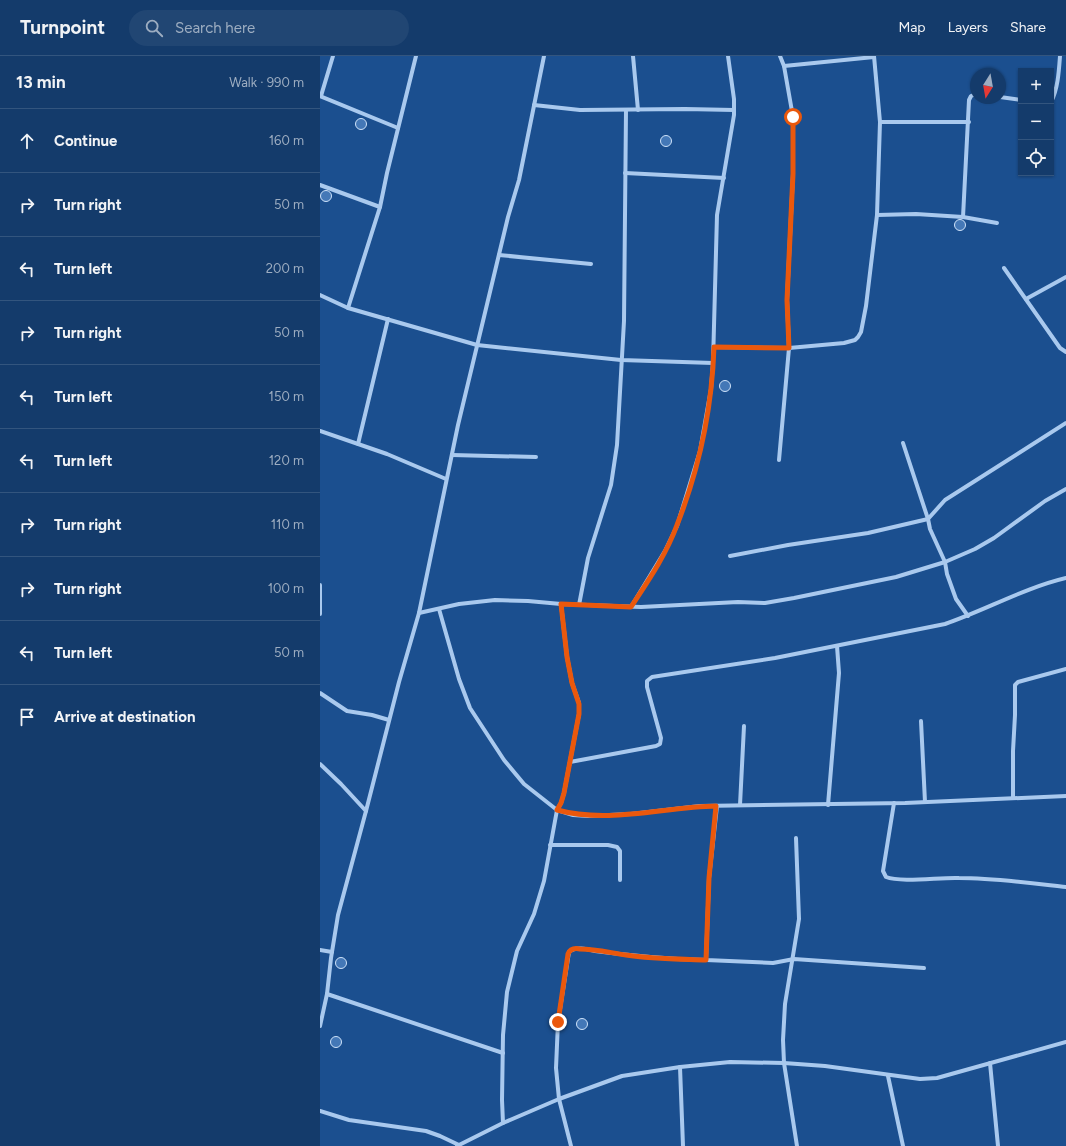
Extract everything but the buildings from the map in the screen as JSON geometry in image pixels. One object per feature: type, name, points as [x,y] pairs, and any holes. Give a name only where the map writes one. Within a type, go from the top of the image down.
[{"type":"street","points":[[333,56],[320,96],[398,128]]},
{"type":"street","points":[[348,308],[380,207],[416,56]]},
{"type":"street","points":[[320,1026],[327,994],[338,915],[389,720],[419,613],[446,479],[477,345],[518,180],[544,56]]},
{"type":"street","points":[[633,56],[638,110]]},
{"type":"street","points":[[631,607],[665,551],[677,526],[701,444],[711,389],[714,347],[717,215],[734,110],[734,99],[728,56]]},
{"type":"street","points":[[779,460],[789,348],[787,300],[793,174],[793,117],[784,66],[780,56]]},
{"type":"street","points":[[714,347],[789,348],[844,343],[855,340],[861,332],[866,306],[877,215],[880,122],[874,56],[784,66]]},
{"type":"street","points":[[1054,96],[1060,56]]},
{"type":"street","points":[[963,217],[970,98]]},
{"type":"street","points":[[1006,98],[1018,100]]},
{"type":"street","points":[[534,105],[580,110],[734,110]]},
{"type":"street","points":[[580,605],[588,558],[611,485],[617,445],[624,321],[626,110]]},
{"type":"street","points":[[880,122],[969,122]]},
{"type":"street","points":[[625,172],[724,178]]},
{"type":"street","points":[[320,185],[380,207]]},
{"type":"street","points":[[877,215],[916,214],[963,217],[997,223]]},
{"type":"street","points":[[499,254],[591,264]]},
{"type":"street","points":[[1004,268],[1060,348],[1066,352]]},
{"type":"street","points":[[1026,299],[1066,277]]},
{"type":"street","points":[[320,295],[348,308],[477,345],[621,360],[713,363]]},
{"type":"street","points":[[358,444],[388,319]]},
{"type":"street","points":[[730,556],[788,545],[868,533],[928,519],[945,500],[1066,423]]},
{"type":"street","points":[[320,431],[386,454],[446,479]]},
{"type":"street","points":[[903,443],[930,529],[945,562],[947,574],[956,600],[968,616]]},
{"type":"street","points":[[452,455],[536,457]]},
{"type":"street","points":[[419,613],[459,604],[495,600],[631,607],[765,602],[794,598],[896,577],[945,562],[975,549],[994,538],[1045,501],[1066,490]]},
{"type":"street","points":[[570,762],[660,744],[662,738],[647,687],[647,681],[652,677],[721,665],[775,658],[945,624],[968,616],[1028,590],[1066,578]]},
{"type":"street","points":[[320,585],[320,614]]},
{"type":"street","points":[[503,1123],[503,1035],[508,992],[517,951],[534,914],[544,881],[557,810],[562,798],[579,714],[579,704],[572,683],[567,657],[561,604]]},
{"type":"street","points":[[439,609],[459,679],[470,708],[504,760],[524,784],[557,810],[573,815],[588,816],[631,814],[700,806],[828,805],[1066,796]]},
{"type":"street","points":[[828,805],[839,673],[837,646]]},
{"type":"street","points":[[1014,798],[1013,751],[1015,685],[1018,682],[1066,670]]},
{"type":"street","points":[[320,693],[347,711],[372,715],[389,720]]},
{"type":"street","points":[[921,721],[925,802]]},
{"type":"street","points":[[740,805],[744,726]]},
{"type":"street","points":[[320,764],[366,811]]},
{"type":"street","points":[[894,803],[883,871],[886,877],[893,879],[966,878],[1066,887]]},
{"type":"street","points":[[706,960],[709,878],[716,806]]},
{"type":"street","points":[[796,838],[799,919],[794,958],[785,1004],[783,1040],[784,1063],[797,1146]]},
{"type":"street","points":[[550,845],[608,845],[617,847],[620,851],[620,880]]},
{"type":"street","points":[[571,1146],[559,1099],[556,1068],[558,1022],[568,954],[570,951],[580,949],[668,959],[773,963],[794,958],[924,968]]},
{"type":"street","points":[[320,950],[332,952]]},
{"type":"street","points":[[327,994],[503,1053]]},
{"type":"street","points":[[320,1111],[349,1120],[426,1131],[440,1136],[458,1146],[503,1123],[559,1099],[622,1076],[680,1067],[730,1062],[784,1063],[825,1066],[888,1076],[920,1079],[937,1078],[1066,1042]]},
{"type":"street","points":[[990,1063],[998,1146]]},
{"type":"street","points":[[680,1067],[684,1146]]},
{"type":"street","points":[[888,1076],[903,1146]]},
{"type":"route","points":[[558,1022],[568,952],[573,949],[627,956],[706,960],[709,878],[716,806],[700,806],[631,814],[588,816],[573,815],[557,810],[564,793],[579,714],[579,704],[572,683],[567,657],[561,604],[631,607],[650,577],[677,526],[700,451],[711,389],[714,347],[789,348],[787,300],[793,174],[793,117]]}]
